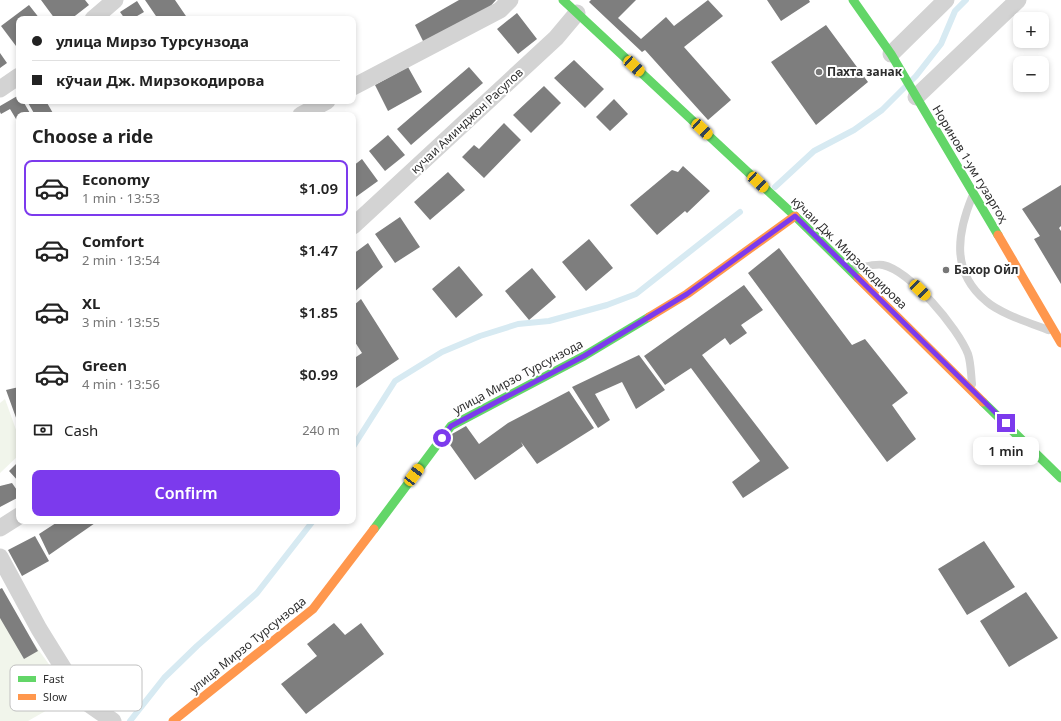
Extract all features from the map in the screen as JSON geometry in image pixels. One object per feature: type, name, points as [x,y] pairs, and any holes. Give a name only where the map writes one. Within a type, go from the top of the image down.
[{"type":"street","points":[[96,16],[115,0]]},
{"type":"street","points":[[358,84],[500,10],[510,0]]},
{"type":"street","name":"кӯчаи Дж. Мирзокодирова","points":[[563,0],[795,216],[1061,478]]},
{"type":"street","name":"Норинов 1-ум гузаргоҳ","points":[[853,0],[901,70],[1061,343]]},
{"type":"street","points":[[891,54],[946,0]]},
{"type":"street","points":[[915,95],[1018,0]]},
{"type":"street","name":"кучаи Аминджон Расулов","points":[[356,223],[556,38],[577,13]]},
{"type":"street","points":[[0,88],[16,78]]},
{"type":"street","points":[[307,112],[321,104]]},
{"type":"street","name":"улица Мирзо Турсунзода","points":[[173,721],[313,609],[451,426],[584,356],[687,294],[795,216]]},
{"type":"street","points":[[0,528],[16,518]]},
{"type":"street","points":[[0,557],[39,629],[61,665]]},
{"type":"street","points":[[99,711],[113,721]]},
{"type":"lane","points":[[973,194],[966,211],[959,242],[960,258],[967,279],[986,301],[1009,314],[1056,333]]},
{"type":"lane","points":[[850,269],[882,265],[909,280],[930,300],[951,325],[968,354],[973,391]]},
{"type":"shaded area","points":[[5,399],[16,430],[16,458],[0,473],[0,403]]},
{"type":"shaded area","points":[[0,597],[49,665],[10,665],[10,711],[46,711],[28,721],[0,721]]},
{"type":"building","points":[[41,0],[85,0],[89,5],[75,16],[53,16]]},
{"type":"building","points":[[145,0],[175,0],[186,16],[156,16]]},
{"type":"building","points":[[459,0],[496,0],[486,11],[424,43],[415,25]]},
{"type":"building","points":[[591,0],[636,0],[618,18],[641,39],[666,17],[674,26],[708,0],[723,16],[684,47],[731,100],[708,120],[645,50],[642,52],[589,2]]},
{"type":"building","points":[[767,0],[809,0],[810,2],[781,21]]},
{"type":"building","points":[[137,1],[144,12],[137,16],[123,16],[120,12]]},
{"type":"building","points":[[29,5],[38,16],[16,16],[16,46],[1,26]]},
{"type":"building","points":[[517,13],[537,39],[518,54],[497,29]]},
{"type":"building","name":"Пахта занак","points":[[826,25],[868,82],[816,125],[771,62]]},
{"type":"building","points":[[0,53],[7,63],[0,68]]},
{"type":"building","points":[[574,60],[604,89],[585,108],[554,78]]},
{"type":"building","points":[[408,67],[422,92],[388,111],[375,85]]},
{"type":"building","points":[[469,67],[483,83],[411,145],[397,129]]},
{"type":"building","points":[[544,86],[561,103],[531,133],[513,115]]},
{"type":"building","points":[[16,97],[16,104],[25,104],[29,112],[16,112],[16,119],[10,109],[1,114],[0,106]]},
{"type":"building","points":[[614,99],[628,114],[610,131],[596,117]]},
{"type":"building","points":[[29,104],[48,104],[52,112],[33,112]]},
{"type":"building","points":[[504,123],[521,140],[484,178],[462,157],[474,145],[479,149]]},
{"type":"building","points":[[388,135],[405,155],[385,171],[369,151]]},
{"type":"building","points":[[362,159],[378,181],[356,197],[356,164]]},
{"type":"building","points":[[683,166],[710,191],[687,213],[685,211],[657,235],[630,205],[672,170],[678,172]]},
{"type":"building","points":[[448,172],[465,190],[430,220],[414,202]]},
{"type":"building","points":[[1061,185],[1061,226],[1059,228],[1061,231],[1061,284],[1034,239],[1040,236],[1022,209]]},
{"type":"building","points":[[400,217],[420,247],[395,263],[375,234]]},
{"type":"building","points":[[589,239],[613,268],[586,291],[562,262]]},
{"type":"building","points":[[368,243],[383,267],[356,290],[356,252]]},
{"type":"building","points":[[779,248],[852,345],[865,339],[908,393],[892,405],[916,439],[887,462],[748,273]]},
{"type":"building","points":[[459,266],[483,295],[456,318],[432,289]]},
{"type":"building","points":[[532,268],[556,297],[529,320],[505,291]]},
{"type":"building","points":[[744,285],[763,310],[741,325],[747,333],[730,345],[725,338],[702,355],[789,468],[743,498],[732,482],[760,461],[691,368],[665,385],[644,356]]},
{"type":"building","points":[[361,299],[399,359],[356,388],[356,357],[362,353],[356,344],[356,303]]},
{"type":"building","points":[[639,355],[665,390],[636,409],[622,382],[595,394],[610,420],[598,428],[572,387]]},
{"type":"building","points":[[16,388],[16,418],[6,390]]},
{"type":"building","points":[[569,391],[594,428],[537,464],[521,442],[523,446],[475,480],[445,438],[466,426],[479,444],[508,423]]},
{"type":"building","points":[[16,464],[16,479],[9,471]]},
{"type":"building","points":[[12,483],[16,489],[16,499],[0,507],[0,486]]},
{"type":"building","points":[[54,524],[94,524],[49,555],[39,534]]},
{"type":"building","points":[[35,536],[49,561],[22,576],[8,550]]},
{"type":"building","points":[[984,541],[1015,587],[967,615],[938,569]]},
{"type":"building","points":[[2,588],[38,651],[24,659],[0,618],[0,589]]},
{"type":"building","points":[[1026,592],[1058,638],[1009,667],[980,621]]},
{"type":"building","points":[[334,623],[345,635],[361,623],[384,654],[306,714],[281,684],[317,656],[307,644]]},
{"type":"waterway","points":[[775,187],[814,151],[854,130],[882,110],[916,76],[941,44],[955,11],[966,0]]},
{"type":"waterway","points":[[356,442],[395,381],[442,352],[480,336],[518,324],[549,321],[607,305],[636,294],[740,212]]},
{"type":"waterway","points":[[142,706],[164,678],[197,646],[257,593],[311,524]]},
{"type":"waterway","points":[[130,721],[138,711]]},
{"type":"traffic: fast","points":[[563,0],[795,216],[858,278]]},
{"type":"traffic: fast","points":[[853,0],[891,54],[998,235]]},
{"type":"traffic: fast","points":[[374,529],[451,426],[584,356],[649,317]]},
{"type":"traffic: fast","points":[[983,402],[1061,478]]},
{"type":"traffic: slow","points":[[649,317],[687,294],[795,216]]},
{"type":"traffic: slow","points":[[998,235],[1061,343]]},
{"type":"traffic: slow","points":[[858,278],[983,402]]},
{"type":"traffic: slow","points":[[173,721],[313,609],[374,529]]},
{"type":"place","name":"Пахта занак","points":[[819,72]]},
{"type":"place","name":"Бахор Ойл","points":[[946,270]]},
{"type":"route","points":[[442,438],[451,426],[584,356],[687,294],[795,216],[1006,423]]}]
